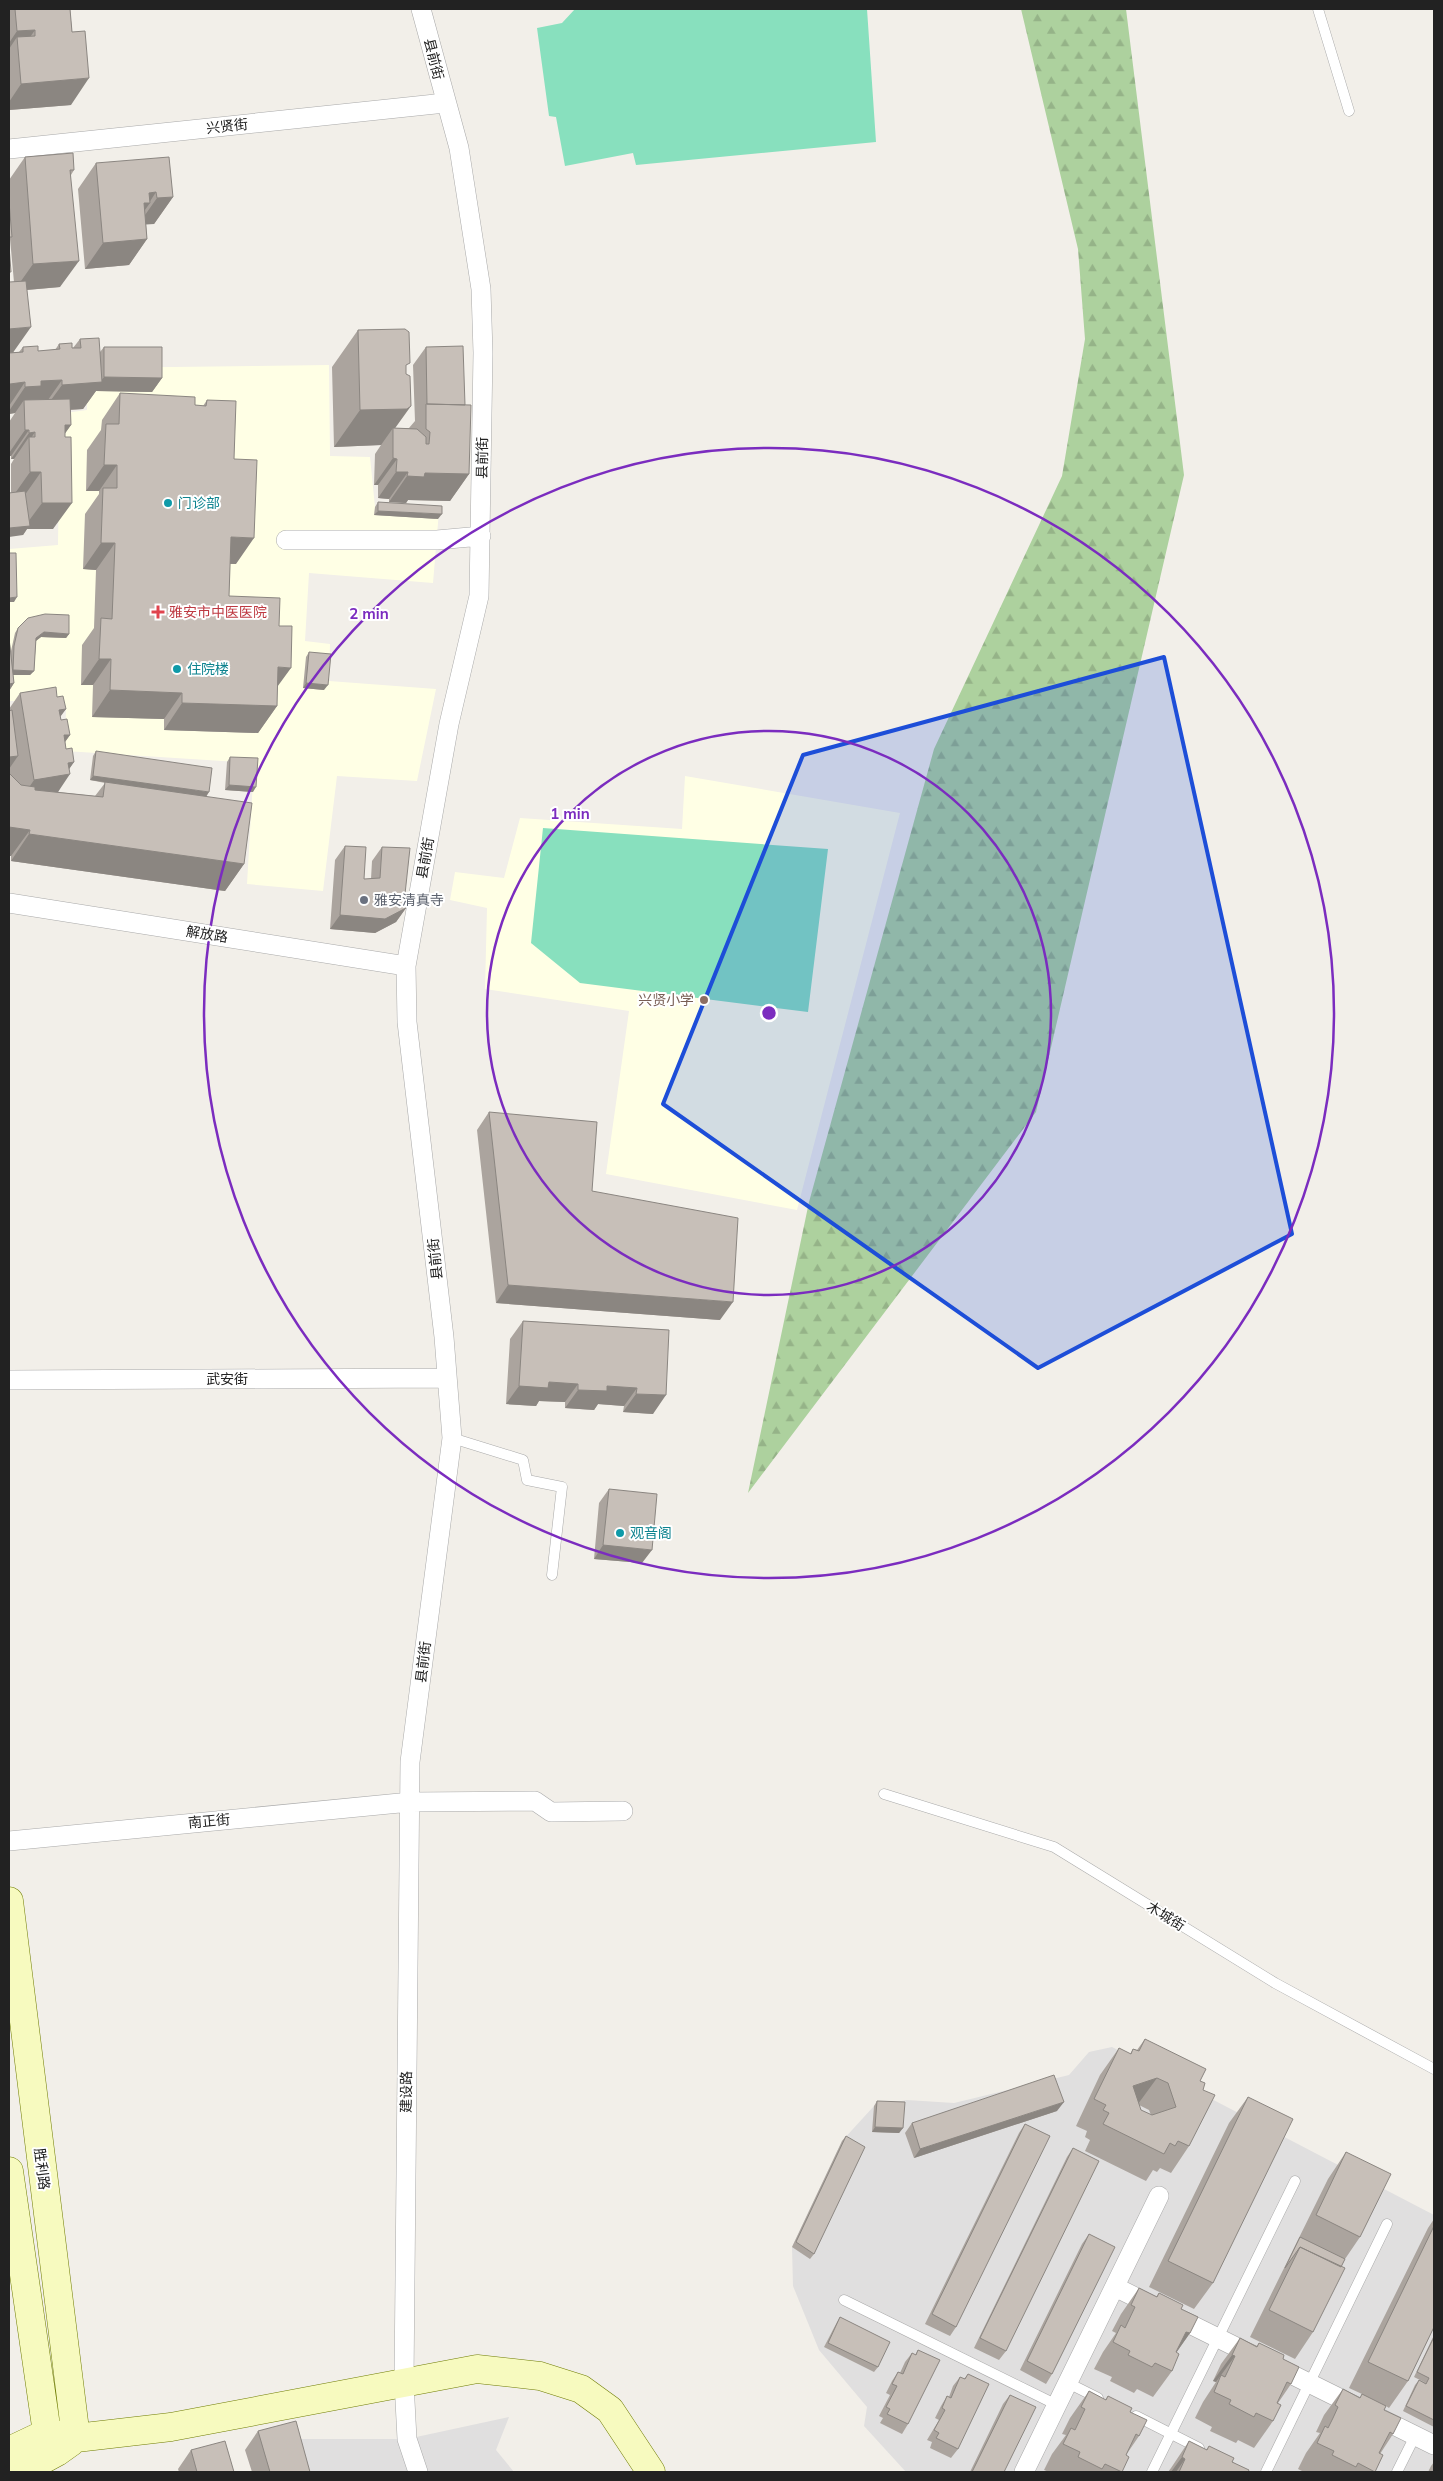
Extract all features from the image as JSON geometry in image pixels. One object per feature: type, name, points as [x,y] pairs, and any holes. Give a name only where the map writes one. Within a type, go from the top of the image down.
[{"type":"main road","name":"胜利路","points":[[9,1901],[60,2441]]},
{"type":"main road","points":[[9,2171],[60,2441]]},
{"type":"main road","points":[[9,2451],[60,2441],[171,2427],[477,2369],[540,2376],[580,2389],[610,2410],[651,2472]]},
{"type":"main road","points":[[20,2472],[60,2441]]},
{"type":"street","name":"县前街","points":[[410,1802],[410,1762],[452,1438],[442,1327],[407,1022],[406,966],[449,724],[479,596],[483,353],[481,289],[459,148],[445,103],[421,9]]},
{"type":"street","name":"兴贤街","points":[[9,149],[445,103]]},
{"type":"street","points":[[286,540],[437,540],[481,536]]},
{"type":"street","name":"解放路","points":[[9,903],[406,966]]},
{"type":"street","name":"武安街","points":[[9,1380],[446,1378]]},
{"type":"street","name":"南正街","points":[[9,1841],[410,1802],[535,1800],[551,1812],[623,1811]]},
{"type":"street","name":"建设路","points":[[410,1802],[404,2382],[407,2439],[418,2472]]},
{"type":"street","points":[[1024,2472],[1160,2196]]},
{"type":"street","points":[[1114,2287],[1434,2445]]},
{"type":"lane","points":[[1318,9],[1349,112]]},
{"type":"lane","points":[[452,1438],[523,1460],[527,1480],[562,1487],[552,1575]]},
{"type":"lane","name":"木城街","points":[[884,1794],[1054,1847],[1275,1983],[1434,2069]]},
{"type":"lane","points":[[1152,2472],[1295,2181]]},
{"type":"lane","points":[[1266,2472],[1387,2224]]},
{"type":"lane","points":[[844,2300],[1057,2405]]},
{"type":"lane","points":[[1068,2383],[1111,2404]]},
{"type":"lane","points":[[1128,2412],[1206,2451]]},
{"type":"lane","points":[[1397,2472],[1415,2436]]},
{"type":"highlighted area","points":[[1164,657],[1292,1234],[1038,1368],[663,1104],[803,755]]},
{"type":"shaded area","name":"雅安市中医医院","points":[[329,365],[330,456],[370,457],[375,507],[439,511],[433,583],[309,573],[305,641],[330,644],[329,681],[436,689],[417,781],[337,776],[323,891],[247,884],[254,763],[65,751],[66,706],[51,701],[9,701],[9,549],[58,545],[59,474],[64,473],[65,413],[87,410],[87,368]]},
{"type":"shaded area","name":"兴贤小学","points":[[685,776],[900,813],[797,1210],[606,1174],[629,1011],[485,989],[487,908],[450,900],[455,872],[504,878],[520,818],[682,829]]},
{"type":"shaded area","points":[[1112,2047],[1434,2215],[1434,2472],[906,2472],[864,2426],[867,2407],[819,2350],[793,2286],[792,2247],[842,2141],[874,2106],[907,2100],[954,2103],[1069,2075],[1089,2052]]},
{"type":"shaded area","points":[[509,2417],[496,2450],[514,2472],[292,2472],[283,2439],[407,2439]]},
{"type":"green space","points":[[575,9],[867,9],[876,142],[636,165],[633,153],[565,166],[556,117],[549,116],[537,28],[562,23]]},
{"type":"green space","points":[[1021,9],[1126,9],[1184,475],[1036,1112],[748,1493],[809,1202],[934,749],[1062,476],[1085,339],[1078,249]]},
{"type":"green space","points":[[543,828],[828,849],[808,1012],[580,983],[531,943]]},
{"type":"building","points":[[15,9],[70,9],[72,32],[85,31],[89,78],[21,84],[17,37],[35,36],[35,30],[17,31]]},
{"type":"building","points":[[73,153],[74,170],[70,170],[79,261],[33,264],[25,157]]},
{"type":"building","points":[[169,157],[173,197],[157,198],[156,192],[149,193],[150,203],[144,203],[147,239],[103,243],[96,163]]},
{"type":"building","points":[[9,202],[12,237],[9,237]]},
{"type":"building","points":[[9,246],[11,272],[9,272]]},
{"type":"building","points":[[26,281],[31,327],[9,329],[9,282]]},
{"type":"building","points":[[405,329],[409,332],[410,363],[406,365],[406,374],[410,376],[411,406],[407,409],[360,410],[358,330]]},
{"type":"building","points":[[99,338],[102,382],[62,385],[62,380],[41,381],[41,386],[25,387],[25,382],[10,384],[9,388],[9,353],[23,352],[23,347],[38,346],[38,351],[60,349],[59,344],[72,343],[72,348],[81,348],[80,339]]},
{"type":"building","points":[[463,346],[465,405],[427,404],[426,347]]},
{"type":"building","points":[[104,347],[162,347],[162,378],[104,377]]},
{"type":"building","points":[[120,393],[195,397],[195,405],[206,406],[207,400],[236,401],[234,459],[257,460],[254,538],[231,537],[229,596],[280,598],[279,626],[292,626],[291,668],[278,667],[277,706],[182,703],[182,693],[110,690],[111,659],[99,659],[101,618],[112,619],[115,543],[101,543],[103,488],[117,488],[117,465],[104,465],[106,424],[119,424]]},
{"type":"building","points":[[70,399],[71,425],[65,425],[65,437],[71,437],[72,503],[42,503],[41,472],[30,472],[29,437],[35,437],[35,432],[29,433],[29,430],[25,430],[24,400]]},
{"type":"building","points":[[426,404],[471,405],[469,474],[425,473],[424,477],[407,476],[408,472],[396,472],[397,459],[393,458],[393,428],[417,429],[426,437],[426,444],[429,444],[430,432],[426,429]]},
{"type":"building","points":[[25,491],[30,526],[9,528],[9,493]]},
{"type":"building","points":[[378,502],[442,506],[442,514],[378,511]]},
{"type":"building","points":[[9,553],[16,553],[17,597],[9,598]]},
{"type":"building","points":[[45,614],[69,615],[69,634],[44,632],[36,638],[34,671],[13,670],[14,646],[18,628],[28,618]]},
{"type":"building","points":[[9,638],[14,683],[9,684]]},
{"type":"building","points":[[309,652],[331,654],[328,685],[306,683]]},
{"type":"building","points":[[56,687],[57,697],[63,696],[66,709],[59,710],[61,720],[67,719],[70,735],[64,735],[66,749],[72,748],[74,762],[68,763],[70,774],[34,780],[20,693]]},
{"type":"building","points":[[12,710],[18,756],[9,757],[9,711]]},
{"type":"building","points":[[96,751],[212,768],[209,792],[93,776]]},
{"type":"building","points":[[230,757],[258,758],[256,787],[229,785]]},
{"type":"building","points":[[9,773],[21,785],[35,787],[35,790],[103,797],[105,782],[252,803],[244,864],[29,834],[30,830],[9,827]]},
{"type":"building","name":"雅安清真寺","points":[[345,846],[366,847],[364,879],[380,878],[382,847],[410,848],[405,894],[406,908],[385,919],[340,915]]},
{"type":"building","points":[[489,1112],[597,1122],[592,1191],[738,1218],[733,1302],[508,1285]]},
{"type":"building","points":[[523,1321],[669,1330],[666,1395],[636,1394],[637,1388],[607,1386],[607,1391],[578,1390],[578,1384],[549,1382],[548,1388],[519,1386]]},
{"type":"building","name":"观音阁","points":[[609,1489],[657,1494],[652,1550],[603,1545]]},
{"type":"building","points":[[1145,2039],[1206,2069],[1200,2081],[1205,2083],[1203,2090],[1215,2095],[1189,2146],[1178,2141],[1175,2146],[1170,2143],[1164,2154],[1103,2124],[1109,2113],[1103,2110],[1106,2105],[1094,2099],[1119,2048],[1131,2054],[1133,2049],[1139,2051]],"holes":[[[1157,2078],[1168,2083],[1176,2107],[1152,2115],[1141,2110],[1133,2086]]]},
{"type":"building","points":[[1054,2075],[1064,2102],[920,2149],[912,2123]]},
{"type":"building","points":[[1248,2097],[1293,2119],[1213,2283],[1168,2261]]},
{"type":"building","points":[[877,2101],[905,2102],[903,2128],[875,2127]]},
{"type":"building","points":[[1025,2124],[1050,2136],[956,2327],[932,2314]]},
{"type":"building","points":[[846,2136],[865,2147],[814,2254],[796,2242]]},
{"type":"building","points":[[1073,2148],[1099,2161],[1006,2351],[980,2338]]},
{"type":"building","points":[[1346,2152],[1391,2174],[1360,2237],[1316,2215]]},
{"type":"building","points":[[1434,2226],[1434,2327],[1408,2381],[1368,2362]]},
{"type":"building","points":[[1089,2234],[1115,2247],[1052,2374],[1027,2361]]},
{"type":"building","points":[[1300,2237],[1345,2259],[1341,2267],[1300,2247],[1285,2268]]},
{"type":"building","points":[[1300,2247],[1345,2268],[1313,2332],[1269,2310]]},
{"type":"building","points":[[1139,2288],[1157,2297],[1159,2293],[1183,2305],[1181,2309],[1198,2317],[1190,2333],[1186,2332],[1176,2352],[1179,2354],[1172,2371],[1155,2363],[1152,2367],[1128,2355],[1130,2351],[1113,2342],[1121,2325],[1125,2328],[1135,2307],[1131,2305]]},
{"type":"building","points":[[840,2317],[890,2342],[878,2367],[828,2343]]},
{"type":"building","points":[[1434,2337],[1434,2420],[1406,2406],[1419,2380],[1426,2384],[1429,2378],[1417,2372]]},
{"type":"building","points":[[1240,2338],[1257,2347],[1259,2343],[1284,2355],[1283,2359],[1299,2367],[1291,2384],[1287,2382],[1277,2403],[1281,2405],[1273,2421],[1256,2413],[1254,2417],[1229,2404],[1231,2400],[1214,2392],[1221,2375],[1225,2377],[1235,2356],[1232,2355]]},
{"type":"building","points":[[918,2350],[940,2360],[908,2424],[887,2414],[890,2409],[886,2407],[897,2386],[892,2384],[898,2372],[903,2374],[912,2353],[916,2355]]},
{"type":"building","points":[[968,2374],[989,2384],[958,2449],[936,2438],[939,2433],[934,2430],[945,2410],[942,2408],[947,2396],[951,2398],[960,2377],[965,2379]]},
{"type":"building","points":[[1343,2389],[1360,2398],[1362,2394],[1386,2406],[1384,2410],[1401,2418],[1393,2434],[1390,2432],[1379,2453],[1383,2455],[1375,2472],[1358,2463],[1356,2467],[1332,2455],[1334,2451],[1317,2443],[1325,2426],[1328,2428],[1333,2418],[1338,2407],[1335,2405]]},
{"type":"building","points":[[1089,2391],[1106,2400],[1108,2396],[1132,2408],[1130,2412],[1147,2420],[1139,2436],[1136,2434],[1126,2455],[1129,2457],[1122,2472],[1105,2464],[1102,2469],[1078,2457],[1080,2452],[1063,2444],[1071,2428],[1075,2430],[1085,2409],[1081,2407]]},
{"type":"building","points":[[1010,2395],[1036,2407],[1004,2472],[972,2472]]},
{"type":"building","points":[[296,2421],[310,2472],[270,2472],[258,2431]]},
{"type":"building","points":[[225,2441],[234,2472],[197,2472],[191,2450]]},
{"type":"building","points":[[1189,2441],[1207,2450],[1209,2446],[1234,2458],[1232,2462],[1249,2470],[1248,2472],[1179,2472],[1185,2459],[1182,2457]]},
{"type":"place","name":"门诊部","points":[[168,503]]},
{"type":"place","name":"雅安市中医医院","points":[[158,612]]},
{"type":"place","name":"住院楼","points":[[177,669]]},
{"type":"place","name":"雅安清真寺","points":[[364,900]]},
{"type":"place","name":"兴贤小学","points":[[704,1000]]},
{"type":"place","name":"观音阁","points":[[620,1533]]}]
